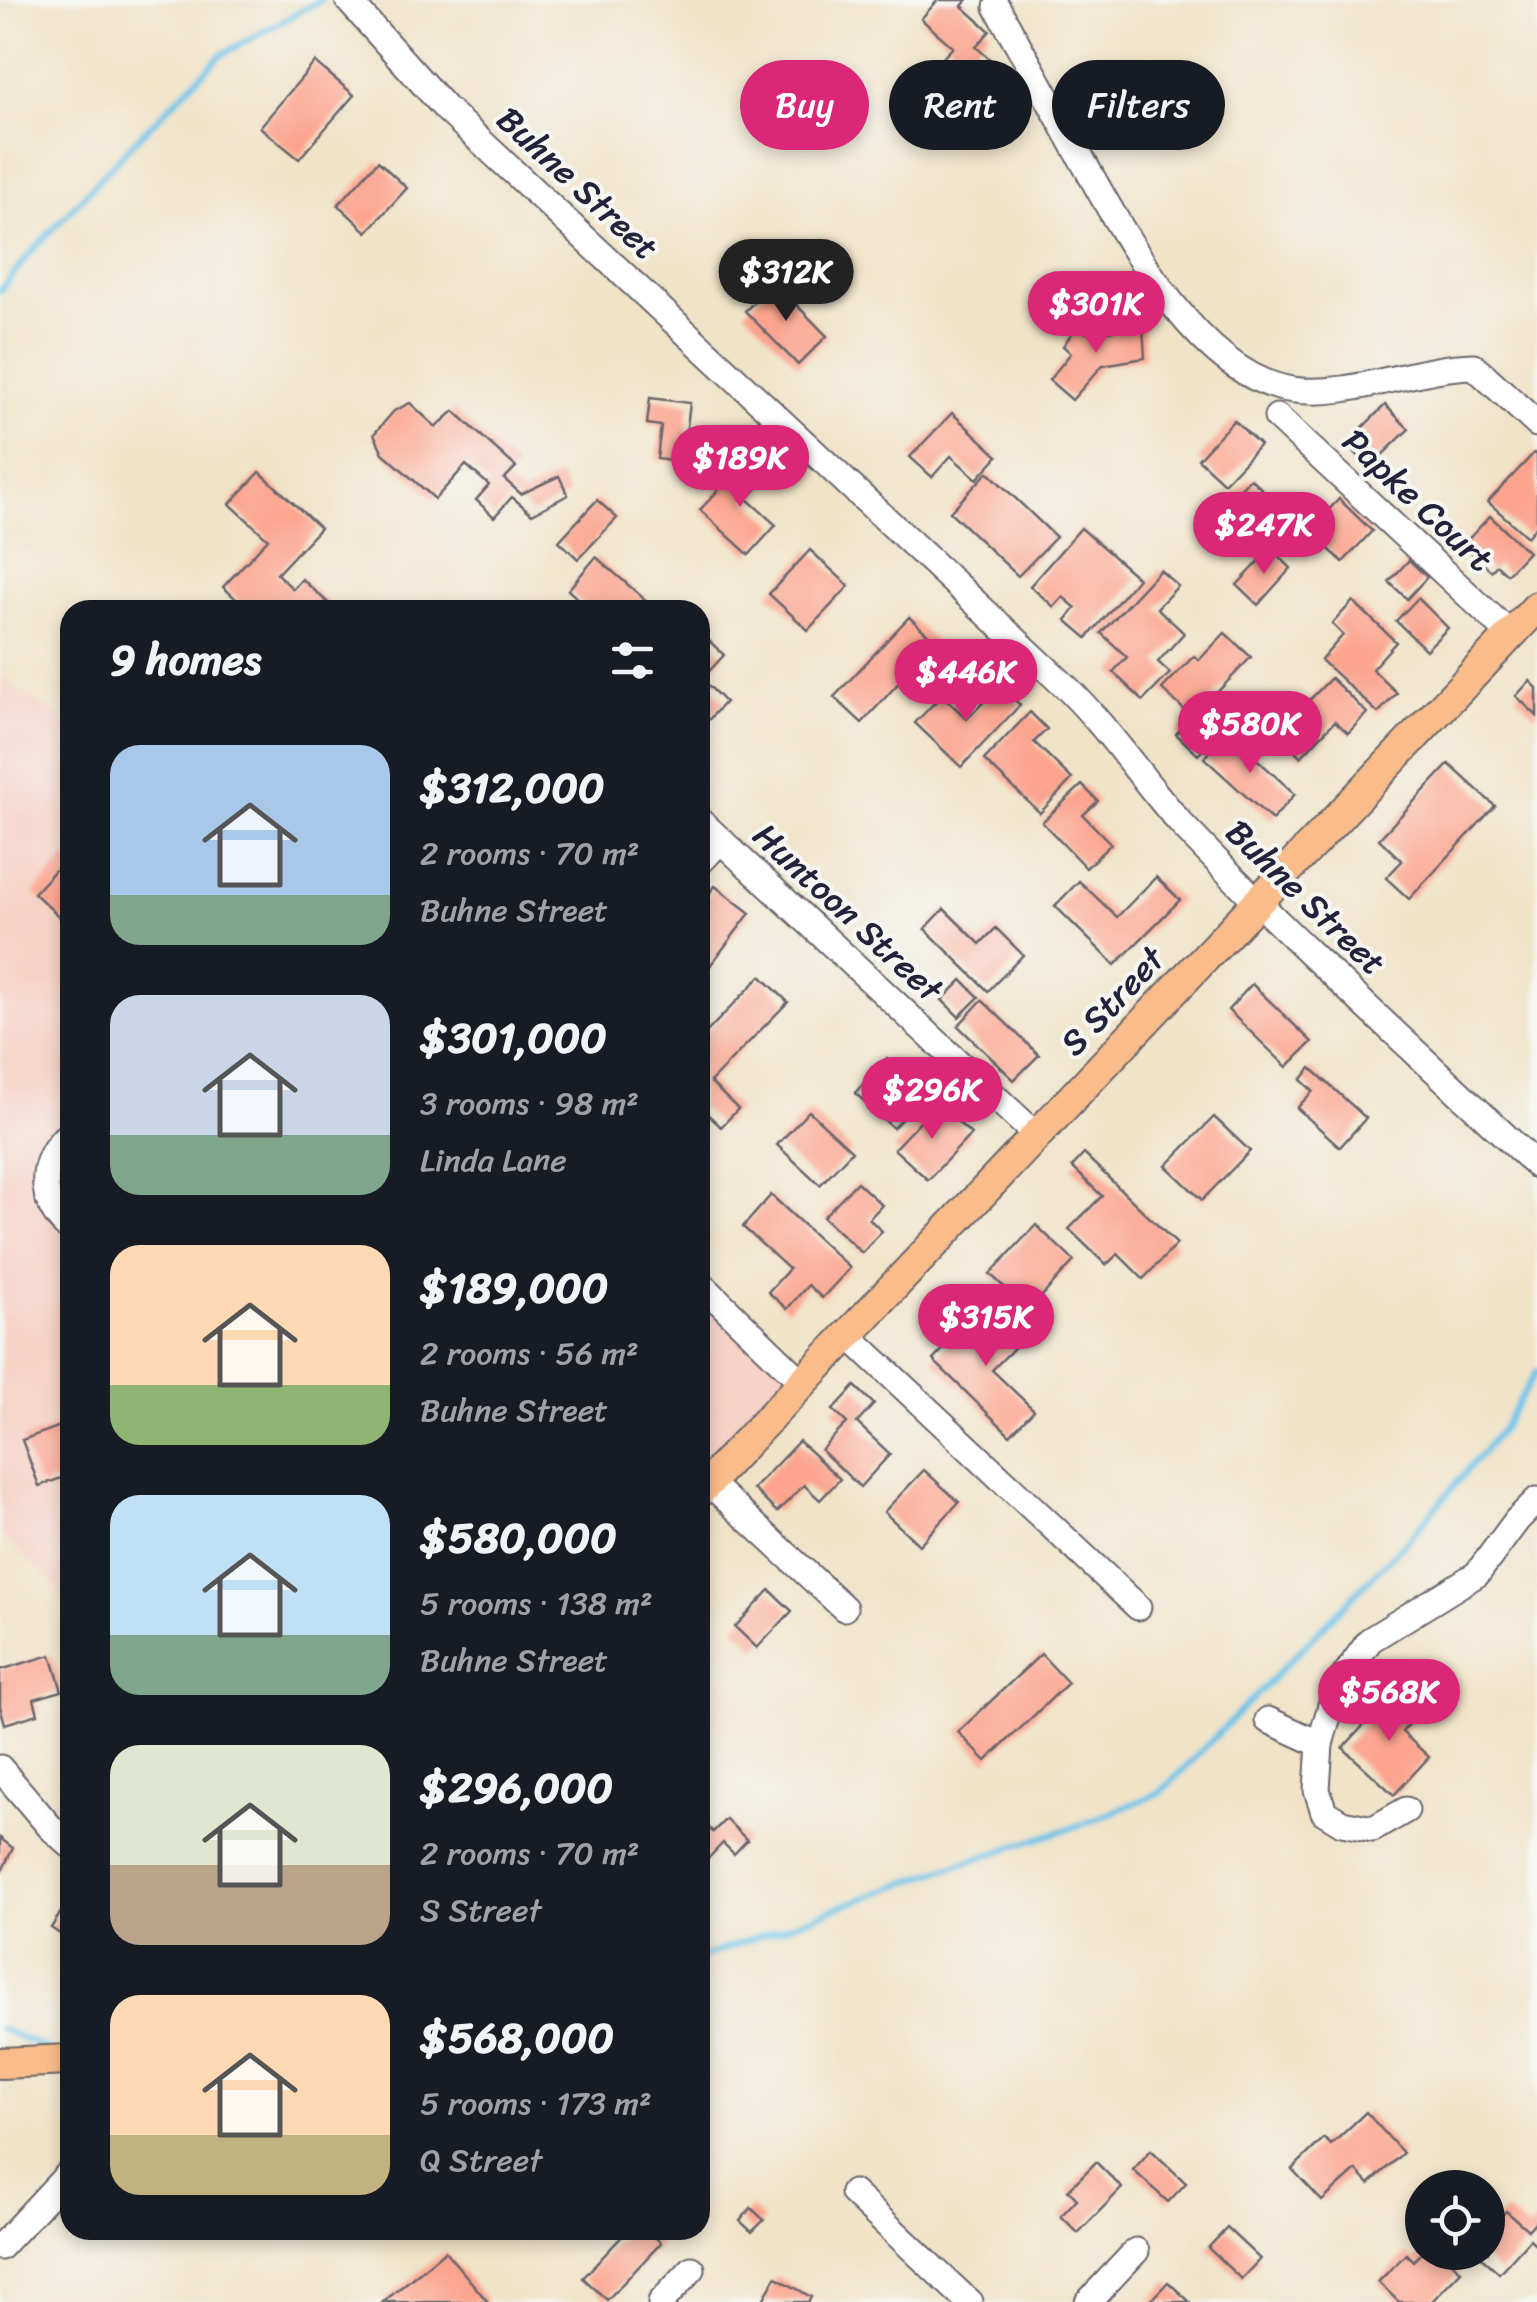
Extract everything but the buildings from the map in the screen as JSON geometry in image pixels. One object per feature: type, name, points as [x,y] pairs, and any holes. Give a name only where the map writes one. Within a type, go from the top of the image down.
[{"type":"main road","name":"S Street","points":[[710,1481],[1537,607]]},
{"type":"main road","points":[[0,2062],[60,2060]]},
{"type":"street","name":"Buhne Street","points":[[348,0],[445,108],[1068,688],[1182,824],[1257,902],[1537,1166]]},
{"type":"street","points":[[997,7],[1136,255],[1173,304],[1235,366],[1257,380],[1292,390],[1324,390],[1474,366],[1537,424]]},
{"type":"street","name":"Papke Court","points":[[1278,417],[1511,635]]},
{"type":"street","name":"Huntoon Street","points":[[710,830],[1037,1136]]},
{"type":"street","points":[[710,852],[721,840]]},
{"type":"street","points":[[60,1141],[46,1166],[44,1183],[50,1207],[60,1218]]},
{"type":"street","points":[[710,1293],[802,1382]]},
{"type":"street","points":[[848,1334],[1138,1607]]},
{"type":"street","points":[[710,1492],[844,1608]]},
{"type":"street","points":[[1406,1810],[1373,1829],[1342,1823],[1324,1812],[1317,1790],[1320,1744],[1336,1688],[1370,1640],[1477,1574],[1537,1500]]},
{"type":"street","points":[[1268,1720],[1320,1744]]},
{"type":"street","points":[[0,1768],[60,1836]]},
{"type":"street","points":[[0,2247],[60,2183]]},
{"type":"street","points":[[853,2193],[969,2302]]},
{"type":"street","points":[[1088,2302],[1136,2250]]},
{"type":"street","points":[[661,2302],[692,2268]]},
{"type":"shaded area","points":[[0,676],[60,716],[60,1590],[0,1534]]},
{"type":"shaded area","points":[[710,1293],[802,1382],[710,1480]]},
{"type":"waterway","points":[[0,291],[129,147],[221,55],[321,0]]},
{"type":"waterway","points":[[710,1954],[924,1876],[1089,1822],[1161,1792],[1409,1539],[1502,1429],[1537,1371]]},
{"type":"waterway","points":[[0,2028],[46,2049]]}]
